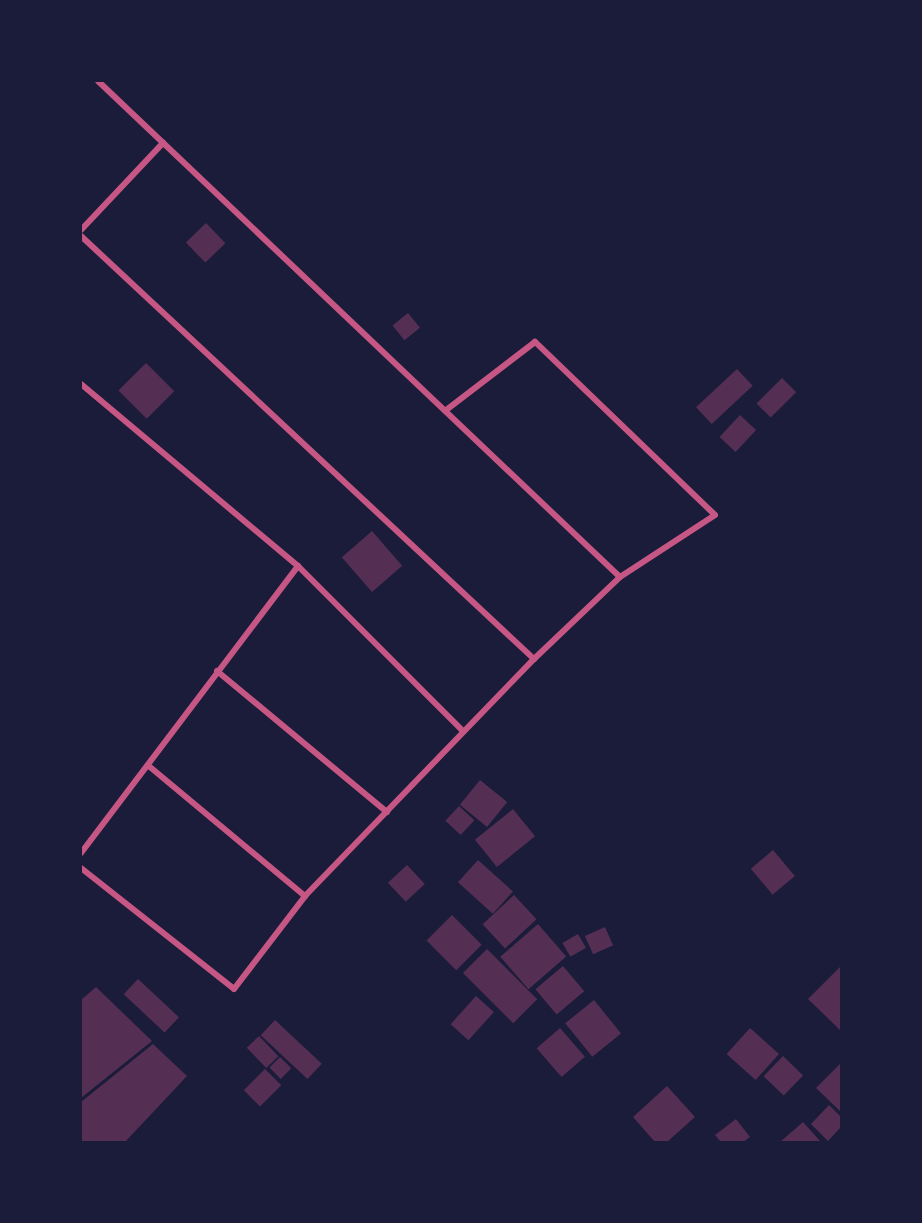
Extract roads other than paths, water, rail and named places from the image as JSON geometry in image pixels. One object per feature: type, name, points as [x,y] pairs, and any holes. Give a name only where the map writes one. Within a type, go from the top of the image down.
[{"type":"street","points":[[98,81],[620,577]]},
{"type":"street","points":[[81,230],[163,143]]},
{"type":"street","points":[[81,236],[534,659]]},
{"type":"street","points":[[81,868],[234,989],[306,896],[534,659],[620,577],[715,515],[536,342],[446,410]]},
{"type":"street","points":[[81,384],[298,566],[463,731]]},
{"type":"street","points":[[81,853],[150,767],[217,671],[298,566]]},
{"type":"street","points":[[217,671],[387,812]]},
{"type":"street","points":[[150,767],[306,896]]}]
